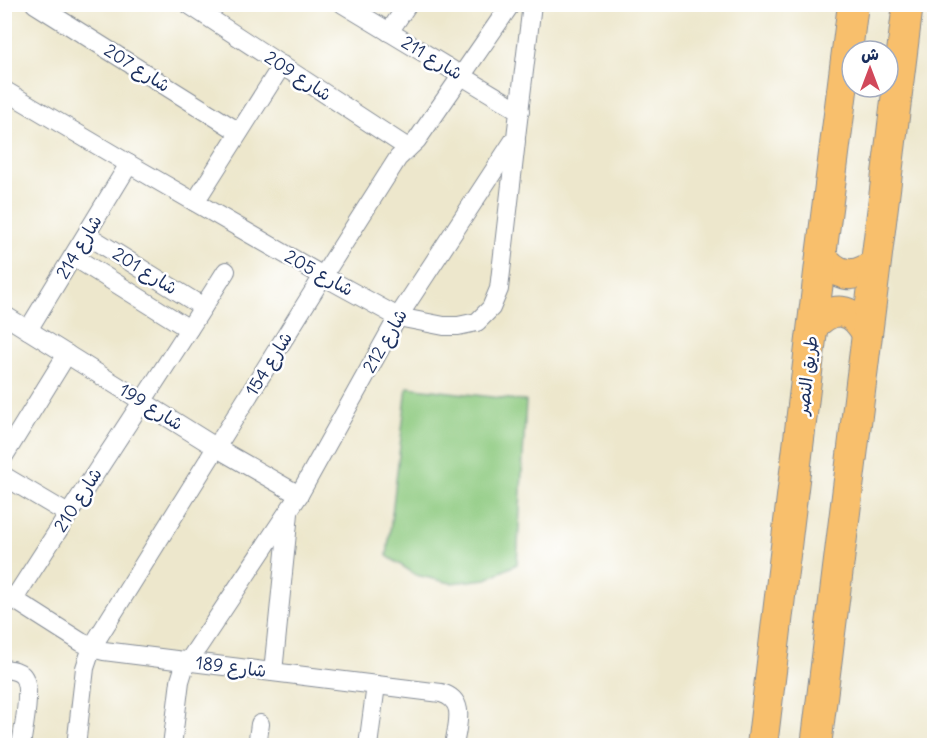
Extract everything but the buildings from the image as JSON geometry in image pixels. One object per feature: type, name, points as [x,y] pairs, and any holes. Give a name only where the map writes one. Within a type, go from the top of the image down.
[{"type":"highway","name":"طريق النصر","points":[[762,746],[854,4]]},
{"type":"highway","points":[[816,746],[908,4]]},
{"type":"highway","points":[[821,256],[834,270],[852,275],[865,272],[875,264]]},
{"type":"highway","points":[[813,326],[822,316],[835,312],[848,313],[860,320],[866,332]]},
{"type":"street","name":"شارع 207","points":[[35,4],[239,132]]},
{"type":"street","name":"شارع 211","points":[[344,4],[519,111]]},
{"type":"street","points":[[389,32],[408,4]]},
{"type":"street","name":"شارع 154","points":[[76,746],[85,668],[92,647],[398,158],[417,140],[511,4]]},
{"type":"street","name":"شارع 212","points":[[172,746],[180,681],[188,662],[294,502],[398,316],[516,136],[532,4]]},
{"type":"street","name":"شارع 209","points":[[193,6],[408,148]]},
{"type":"street","points":[[195,202],[282,65]]},
{"type":"street","name":"شارع 205","points":[[4,90],[323,276],[398,316],[444,326],[477,322],[491,308],[498,289],[516,136]]},
{"type":"street","name":"شارع 214","points":[[28,330],[129,164]]},
{"type":"street","name":"شارع 201","points":[[87,235],[203,307]]},
{"type":"street","name":"شارع 201","points":[[74,257],[189,328]]},
{"type":"street","points":[[142,402],[226,271]]},
{"type":"street","name":"شارع 199","points":[[4,315],[217,448],[294,502]]},
{"type":"street","points":[[4,456],[67,354]]},
{"type":"street","name":"شارع 210","points":[[9,596],[68,514],[142,402]]},
{"type":"street","points":[[4,476],[68,514]]},
{"type":"street","points":[[273,672],[294,502]]},
{"type":"street","name":"شارع 189","points":[[9,596],[81,642],[104,651],[448,695],[455,700],[458,708],[454,746]]},
{"type":"street","points":[[8,670],[22,675],[27,685],[21,746]]},
{"type":"street","points":[[368,746],[376,685]]},
{"type":"street","points":[[257,746],[260,724]]},
{"type":"green space","points":[[407,387],[526,401],[517,564],[486,579],[451,583],[416,575],[387,556]]}]
